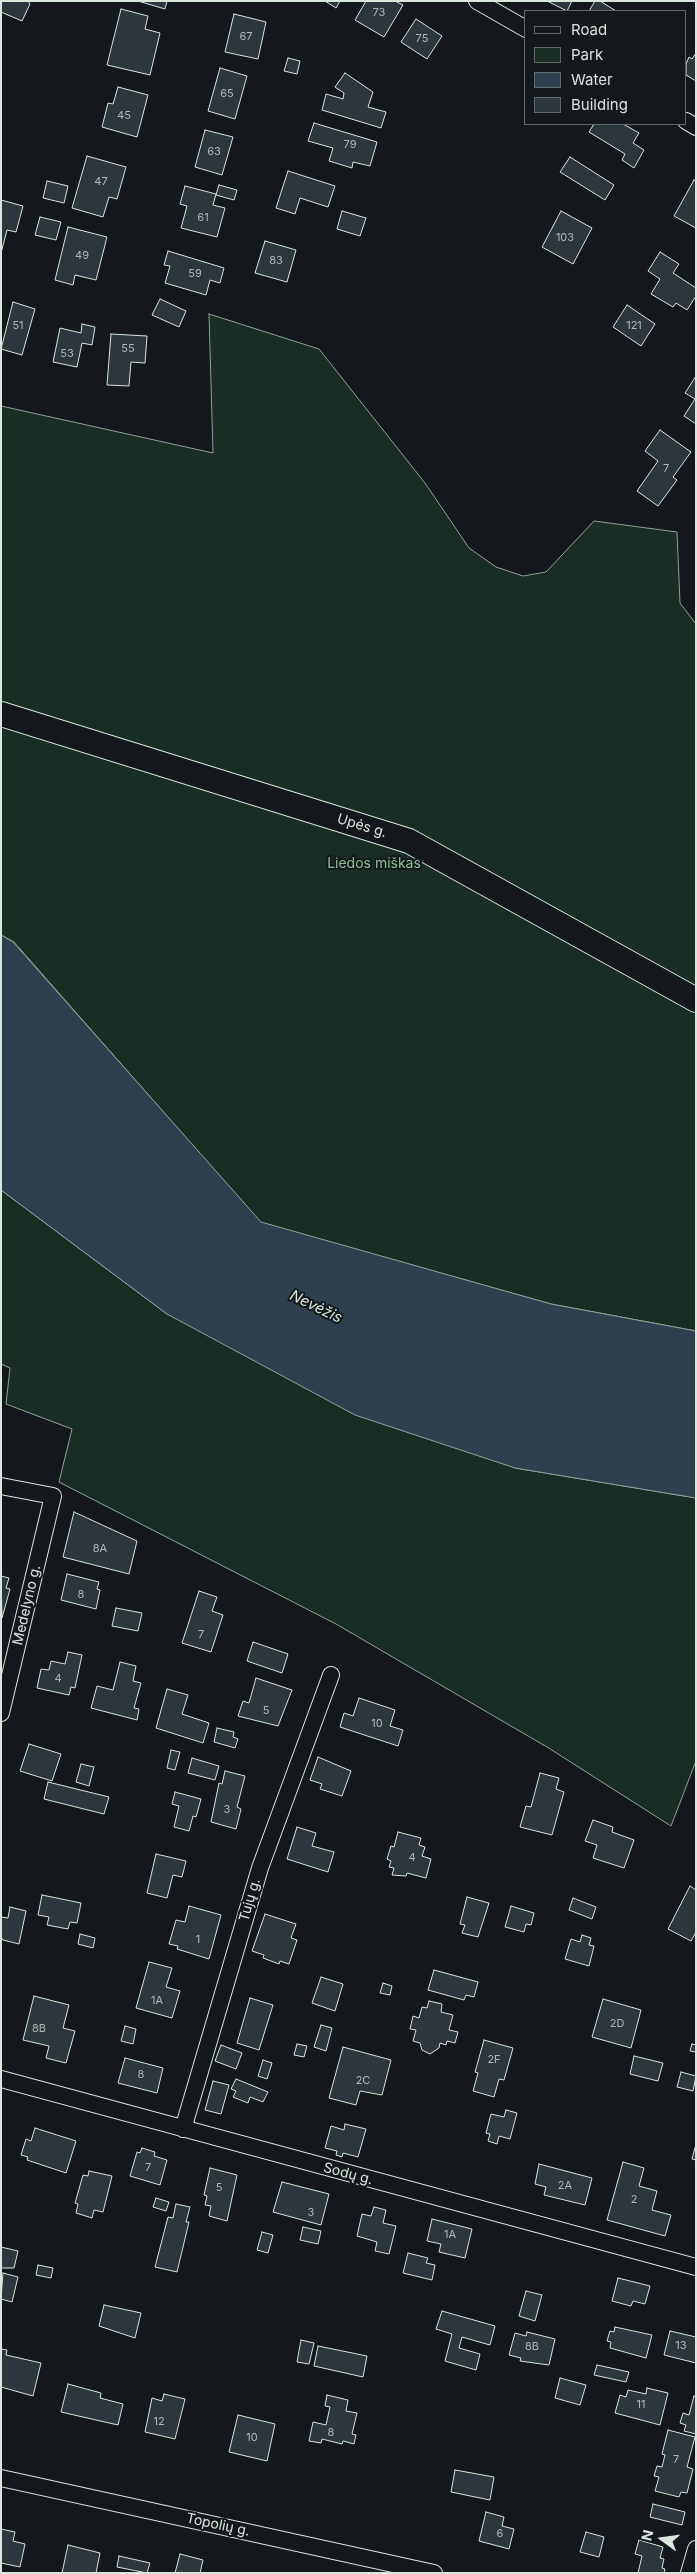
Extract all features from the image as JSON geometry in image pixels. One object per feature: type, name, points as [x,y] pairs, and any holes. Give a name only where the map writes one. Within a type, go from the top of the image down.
[{"type":"main road","name":"Upės g.","points":[[1,714],[409,841],[696,1000]]},
{"type":"street","points":[[477,1],[524,28]]},
{"type":"street","name":"Medelyno g.","points":[[1,1486],[53,1496],[1,1713]]},
{"type":"street","name":"Tujų g.","points":[[183,2129],[260,1868],[331,1675]]},
{"type":"street","name":"Sodų g.","points":[[1,2078],[696,2267]]},
{"type":"street","name":"Topolių g.","points":[[1,2478],[434,2573]]},
{"type":"street","points":[[689,2573],[696,2549]]},
{"type":"green space","name":"Liedos miškas","points":[[209,314],[319,349],[425,483],[469,548],[496,567],[523,576],[546,572],[594,521],[677,532],[680,603],[696,624],[696,1331],[551,1304],[261,1223],[14,942],[1,935],[1,406],[213,453]]},
{"type":"green space","points":[[1,1190],[167,1314],[515,1468],[696,1498],[696,1761],[671,1826],[547,1747],[336,1624],[59,1482],[72,1429],[6,1404],[10,1368],[1,1364]]},
{"type":"water","name":"Nevėžis","points":[[1,935],[13,942],[261,1222],[551,1304],[696,1331],[696,1498],[515,1468],[355,1415],[167,1314],[1,1190]]},
{"type":"building","points":[[1,1],[28,1],[30,4],[22,21],[1,12]]},
{"type":"building","points":[[138,1],[167,1],[165,9]]},
{"type":"building","points":[[325,1],[340,1],[336,8]]},
{"type":"building","points":[[366,1],[395,1],[403,5],[384,37],[355,20]]},
{"type":"building","points":[[547,1],[572,1],[568,10]]},
{"type":"building","points":[[595,1],[600,1],[614,10],[590,10]]},
{"type":"building","points":[[121,9],[148,16],[145,29],[160,33],[150,75],[107,65]]},
{"type":"building","points":[[234,14],[266,22],[258,59],[225,52]]},
{"type":"building","points":[[416,19],[442,36],[427,59],[401,42]]},
{"type":"building","points":[[696,53],[696,81],[687,76],[687,62],[689,57],[692,59]]},
{"type":"building","points":[[288,58],[300,61],[297,74],[284,71]]},
{"type":"building","points":[[220,68],[247,76],[235,119],[208,111]]},
{"type":"building","points":[[345,73],[373,92],[368,107],[386,112],[381,128],[322,110],[326,94],[343,99],[344,93],[335,87]]},
{"type":"building","points":[[118,87],[148,95],[137,137],[102,127],[108,103],[113,104]]},
{"type":"building","points":[[314,123],[377,142],[370,166],[353,162],[352,168],[329,161],[333,148],[308,141]]},
{"type":"building","points":[[593,125],[625,125],[639,133],[633,143],[644,150],[634,168],[622,160],[625,154],[589,132]]},
{"type":"building","points":[[205,130],[233,137],[222,175],[195,167]]},
{"type":"building","points":[[87,156],[126,167],[117,199],[109,197],[103,217],[72,208]]},
{"type":"building","points":[[570,157],[614,185],[605,200],[560,172]]},
{"type":"building","points":[[288,171],[335,186],[328,207],[300,198],[295,214],[276,208]]},
{"type":"building","points":[[694,180],[696,181],[696,228],[674,216]]},
{"type":"building","points":[[47,181],[68,186],[64,203],[43,198]]},
{"type":"building","points":[[219,185],[237,190],[234,200],[216,195]]},
{"type":"building","points":[[185,186],[216,194],[213,205],[225,208],[217,237],[181,228],[187,206],[180,204]]},
{"type":"building","points":[[1,200],[23,206],[16,232],[7,230],[1,253]]},
{"type":"building","points":[[342,211],[366,218],[360,236],[337,229]]},
{"type":"building","points":[[561,211],[592,228],[573,264],[542,247]]},
{"type":"building","points":[[40,217],[61,222],[56,240],[35,235]]},
{"type":"building","points":[[68,227],[107,237],[96,280],[75,275],[73,285],[55,280]]},
{"type":"building","points":[[265,241],[296,250],[287,282],[255,273]]},
{"type":"building","points":[[168,251],[224,268],[220,283],[210,280],[206,295],[165,283],[170,266],[164,265]]},
{"type":"building","points":[[660,252],[679,264],[673,273],[696,288],[696,296],[687,310],[676,303],[673,307],[651,294],[660,279],[648,271]]},
{"type":"building","points":[[160,299],[186,311],[179,327],[152,315]]},
{"type":"building","points":[[13,302],[35,309],[22,355],[1,349]]},
{"type":"building","points":[[627,305],[655,324],[641,346],[613,327]]},
{"type":"building","points":[[82,324],[95,327],[92,345],[82,343],[77,367],[53,362],[60,328],[81,333]]},
{"type":"building","points":[[111,334],[147,336],[145,363],[131,362],[129,386],[107,385]]},
{"type":"building","points":[[696,376],[696,424],[684,416],[695,399],[685,393]]},
{"type":"building","points":[[660,430],[691,452],[673,477],[677,480],[658,506],[637,491],[658,461],[645,451]]},
{"type":"building","points":[[74,1512],[137,1541],[129,1574],[63,1557]]},
{"type":"building","points":[[67,1574],[99,1582],[97,1589],[100,1590],[96,1609],[61,1600]]},
{"type":"building","points":[[1,1576],[9,1578],[6,1588],[10,1589],[2,1618]]},
{"type":"building","points":[[199,1591],[217,1597],[212,1611],[223,1615],[211,1652],[182,1643]]},
{"type":"building","points":[[116,1608],[142,1613],[138,1631],[112,1626]]},
{"type":"building","points":[[253,1642],[288,1654],[282,1673],[247,1661]]},
{"type":"building","points":[[68,1652],[82,1655],[75,1688],[71,1687],[69,1695],[37,1688],[41,1669],[49,1670],[51,1661],[65,1664]]},
{"type":"building","points":[[120,1662],[136,1666],[133,1681],[141,1683],[134,1708],[139,1709],[137,1720],[91,1708],[97,1686],[113,1690]]},
{"type":"building","points":[[256,1678],[292,1690],[278,1726],[238,1716],[243,1701],[249,1703]]},
{"type":"building","points":[[167,1689],[188,1695],[182,1714],[209,1723],[203,1743],[156,1728]]},
{"type":"building","points":[[359,1698],[395,1710],[390,1726],[403,1730],[398,1746],[340,1727],[344,1713],[353,1716]]},
{"type":"building","points":[[217,1728],[234,1732],[233,1737],[238,1739],[235,1748],[214,1742]]},
{"type":"building","points":[[29,1744],[61,1754],[52,1781],[20,1771]]},
{"type":"building","points":[[171,1750],[180,1752],[175,1770],[167,1768]]},
{"type":"building","points":[[318,1757],[351,1771],[342,1796],[320,1789],[322,1784],[310,1780]]},
{"type":"building","points":[[192,1758],[219,1766],[215,1780],[188,1773]]},
{"type":"building","points":[[81,1764],[94,1767],[89,1786],[76,1782]]},
{"type":"building","points":[[225,1771],[245,1776],[237,1807],[241,1809],[236,1829],[211,1822],[219,1783],[222,1784]]},
{"type":"building","points":[[540,1773],[559,1778],[556,1789],[564,1792],[552,1835],[520,1827],[526,1806],[531,1807]]},
{"type":"building","points":[[48,1782],[109,1797],[104,1814],[44,1799]]},
{"type":"building","points":[[175,1792],[201,1799],[196,1817],[193,1816],[189,1831],[174,1827],[179,1806],[172,1804]]},
{"type":"building","points":[[593,1820],[613,1827],[612,1832],[634,1840],[624,1868],[593,1858],[597,1845],[585,1841]]},
{"type":"building","points":[[297,1827],[316,1833],[312,1846],[334,1852],[328,1872],[287,1859]]},
{"type":"building","points":[[398,1832],[421,1838],[419,1845],[425,1847],[422,1856],[431,1859],[426,1878],[407,1873],[406,1876],[392,1875],[394,1868],[389,1867],[391,1861],[387,1859],[391,1846],[394,1847]]},
{"type":"building","points":[[156,1854],[186,1861],[182,1877],[173,1875],[167,1898],[147,1893]]},
{"type":"building","points":[[690,1886],[696,1890],[696,1932],[691,1941],[668,1929]]},
{"type":"building","points":[[42,1895],[81,1903],[77,1923],[70,1922],[68,1929],[47,1925],[49,1917],[38,1915]]},
{"type":"building","points":[[467,1897],[489,1903],[478,1937],[462,1933],[465,1925],[460,1924]]},
{"type":"building","points":[[573,1898],[596,1907],[592,1919],[569,1910]]},
{"type":"building","points":[[189,1906],[221,1915],[209,1959],[177,1949],[178,1946],[169,1944],[176,1920],[185,1922]]},
{"type":"building","points":[[511,1906],[534,1913],[531,1925],[526,1924],[524,1932],[505,1927]]},
{"type":"building","points":[[10,1907],[26,1911],[19,1944],[3,1940],[1,1937],[1,1917],[8,1918]]},
{"type":"building","points":[[265,1914],[296,1924],[291,1938],[297,1940],[289,1964],[280,1961],[279,1964],[263,1958],[264,1955],[252,1951]]},
{"type":"building","points":[[80,1934],[95,1938],[93,1948],[78,1944]]},
{"type":"building","points":[[582,1935],[591,1938],[589,1945],[594,1946],[589,1966],[565,1959],[571,1939],[580,1942]]},
{"type":"building","points":[[149,1962],[172,1968],[166,1987],[180,1991],[172,2018],[136,2008]]},
{"type":"building","points":[[434,1970],[478,1982],[474,1997],[466,1995],[464,2000],[428,1990]]},
{"type":"building","points":[[321,1977],[343,1984],[335,2011],[312,2003]]},
{"type":"building","points":[[383,1983],[392,1986],[390,1995],[380,1993]]},
{"type":"building","points":[[34,1996],[69,2005],[63,2028],[75,2031],[66,2063],[46,2058],[49,2046],[23,2040]]},
{"type":"building","points":[[250,1998],[273,2005],[259,2050],[237,2043]]},
{"type":"building","points":[[603,1999],[641,2010],[631,2048],[592,2037]]},
{"type":"building","points":[[429,2001],[442,2004],[441,2012],[453,2015],[449,2030],[458,2032],[455,2043],[447,2041],[446,2045],[440,2043],[439,2048],[430,2054],[422,2050],[420,2043],[413,2041],[416,2030],[410,2029],[413,2016],[419,2018],[422,2007],[427,2008]]},
{"type":"building","points":[[321,2025],[332,2028],[326,2051],[314,2047]]},
{"type":"building","points":[[125,2026],[136,2029],[133,2044],[121,2041]]},
{"type":"building","points":[[484,2040],[513,2048],[504,2080],[499,2079],[494,2097],[473,2091],[478,2073],[475,2072]]},
{"type":"building","points":[[297,2044],[307,2046],[304,2057],[294,2055]]},
{"type":"building","points":[[692,2044],[696,2045],[696,2052],[690,2051]]},
{"type":"building","points":[[221,2045],[242,2053],[236,2069],[215,2061]]},
{"type":"building","points":[[343,2047],[391,2060],[382,2095],[360,2091],[356,2105],[329,2098]]},
{"type":"building","points":[[634,2056],[663,2063],[658,2081],[630,2074]]},
{"type":"building","points":[[125,2058],[163,2068],[157,2093],[118,2083]]},
{"type":"building","points":[[263,2060],[272,2063],[267,2079],[258,2076]]},
{"type":"building","points":[[681,2072],[696,2076],[693,2091],[677,2087]]},
{"type":"building","points":[[236,2079],[268,2092],[263,2102],[250,2097],[248,2103],[233,2097],[236,2091],[231,2089]]},
{"type":"building","points":[[213,2081],[229,2085],[221,2114],[205,2110]]},
{"type":"building","points":[[506,2110],[517,2113],[510,2139],[499,2136],[497,2144],[488,2141],[490,2134],[486,2133],[491,2114],[504,2117]]},
{"type":"building","points":[[345,2124],[366,2129],[358,2157],[343,2153],[342,2157],[336,2155],[337,2151],[325,2148],[331,2126],[344,2130]]},
{"type":"building","points":[[35,2128],[76,2141],[66,2173],[27,2160],[28,2157],[21,2155],[26,2139],[31,2141]]},
{"type":"building","points":[[696,2144],[696,2160],[692,2159]]},
{"type":"building","points":[[142,2148],[155,2152],[154,2156],[167,2160],[160,2185],[130,2176],[137,2152],[140,2153]]},
{"type":"building","points":[[623,2162],[644,2168],[639,2186],[657,2191],[652,2210],[671,2215],[665,2236],[607,2220]]},
{"type":"building","points":[[539,2164],[592,2178],[585,2205],[544,2195],[546,2187],[535,2184]]},
{"type":"building","points":[[210,2168],[237,2175],[227,2221],[209,2216],[211,2206],[205,2205],[207,2196],[204,2195]]},
{"type":"building","points":[[89,2171],[112,2176],[103,2212],[94,2210],[92,2218],[76,2213],[78,2204],[75,2203],[83,2175],[88,2176]]},
{"type":"building","points":[[282,2182],[329,2194],[321,2225],[273,2212]]},
{"type":"building","points":[[156,2198],[169,2202],[166,2211],[153,2207]]},
{"type":"building","points":[[176,2204],[190,2207],[186,2222],[189,2222],[177,2272],[155,2267],[168,2217],[173,2218]]},
{"type":"building","points":[[374,2207],[386,2210],[383,2223],[396,2226],[389,2254],[375,2251],[377,2242],[357,2236],[362,2214],[371,2216]]},
{"type":"building","points":[[432,2219],[472,2229],[465,2258],[439,2252],[441,2244],[427,2241]]},
{"type":"building","points":[[303,2227],[321,2231],[318,2244],[300,2240]]},
{"type":"building","points":[[262,2232],[273,2235],[268,2253],[257,2250]]},
{"type":"building","points":[[1,2247],[18,2251],[14,2268],[1,2268]]},
{"type":"building","points":[[408,2253],[428,2258],[426,2263],[435,2265],[432,2280],[403,2273]]},
{"type":"building","points":[[38,2265],[53,2268],[51,2278],[36,2275]]},
{"type":"building","points":[[3,2273],[18,2277],[12,2302],[1,2299]]},
{"type":"building","points":[[618,2278],[650,2286],[645,2304],[633,2301],[631,2306],[612,2301]]},
{"type":"building","points":[[526,2291],[542,2295],[535,2321],[519,2316]]},
{"type":"building","points":[[104,2305],[141,2313],[135,2338],[99,2326]]},
{"type":"building","points":[[442,2311],[495,2326],[490,2345],[462,2337],[459,2348],[480,2354],[476,2370],[445,2361],[452,2334],[436,2329]]},
{"type":"building","points":[[615,2327],[652,2335],[646,2358],[610,2348],[611,2342],[607,2341],[610,2331],[614,2332]]},
{"type":"building","points":[[670,2331],[696,2337],[696,2363],[664,2355]]},
{"type":"building","points":[[527,2332],[555,2339],[549,2365],[520,2361],[521,2358],[509,2355],[515,2333],[526,2336]]},
{"type":"building","points":[[301,2340],[314,2343],[309,2364],[297,2362]]},
{"type":"building","points":[[318,2346],[367,2356],[363,2377],[314,2366]]},
{"type":"building","points":[[1,2349],[7,2350],[6,2355],[41,2363],[33,2396],[1,2387]]},
{"type":"building","points":[[597,2365],[629,2372],[626,2382],[594,2375]]},
{"type":"building","points":[[560,2378],[586,2385],[580,2405],[555,2398]]},
{"type":"building","points":[[68,2384],[101,2393],[100,2398],[123,2404],[118,2425],[61,2412]]},
{"type":"building","points":[[647,2388],[668,2393],[660,2425],[615,2413],[620,2395],[626,2397],[628,2390],[646,2394]]},
{"type":"building","points":[[164,2394],[185,2399],[175,2439],[145,2432],[152,2398],[162,2401]]},
{"type":"building","points":[[327,2395],[348,2400],[346,2411],[357,2413],[352,2434],[356,2435],[354,2444],[343,2441],[342,2444],[322,2439],[321,2443],[309,2441],[313,2422],[326,2425],[330,2407],[325,2406]]},
{"type":"building","points":[[694,2396],[696,2397],[696,2434],[684,2431],[686,2425],[680,2423],[683,2413],[689,2415]]},
{"type":"building","points":[[238,2415],[275,2424],[267,2461],[229,2452]]},
{"type":"building","points":[[668,2430],[695,2437],[687,2467],[693,2469],[687,2493],[681,2492],[679,2497],[655,2491],[659,2477],[654,2476],[657,2466],[662,2467],[665,2455],[662,2454]]},
{"type":"building","points":[[455,2470],[494,2477],[490,2500],[451,2492]]},
{"type":"building","points":[[653,2504],[685,2512],[682,2525],[650,2517]]},
{"type":"building","points":[[486,2512],[504,2517],[502,2526],[514,2529],[509,2549],[479,2541]]},
{"type":"building","points":[[1,2529],[15,2532],[13,2541],[25,2544],[20,2567],[1,2563]]},
{"type":"building","points":[[586,2532],[604,2537],[599,2557],[580,2552]]},
{"type":"building","points":[[639,2540],[663,2547],[660,2558],[664,2559],[662,2568],[665,2569],[664,2573],[638,2573],[642,2556],[635,2554]]},
{"type":"building","points":[[68,2545],[100,2553],[96,2573],[62,2573]]},
{"type":"building","points":[[180,2554],[203,2560],[200,2573],[175,2573]]},
{"type":"building","points":[[119,2556],[150,2563],[147,2573],[117,2567]]}]
